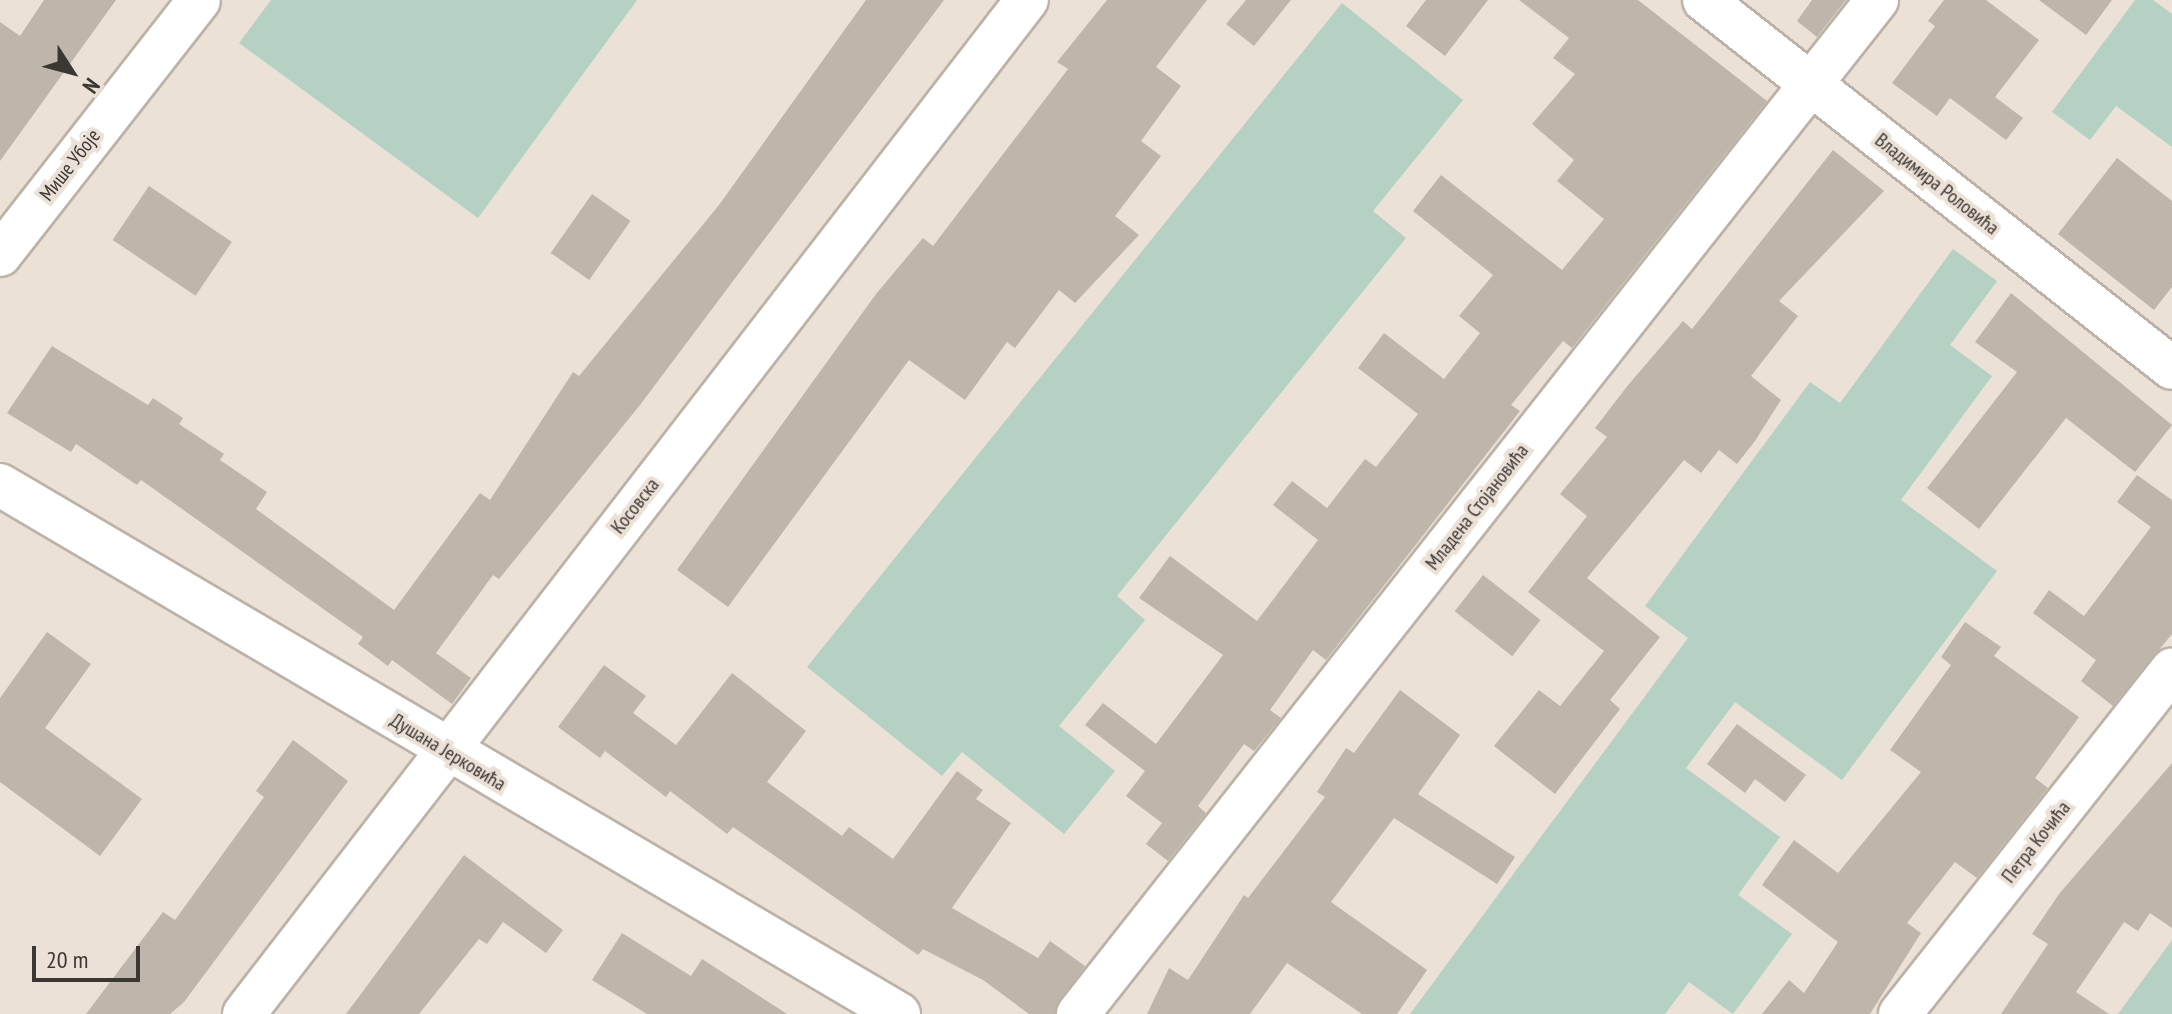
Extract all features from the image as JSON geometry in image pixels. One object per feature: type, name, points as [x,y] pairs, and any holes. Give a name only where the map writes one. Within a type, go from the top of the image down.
[{"type":"street","name":"Мише Убоје","points":[[0,255],[199,0]]},
{"type":"street","name":"Косовска","points":[[244,1014],[1027,0]]},
{"type":"street","name":"Владимира Роловића","points":[[1704,0],[2172,368]]},
{"type":"street","name":"Младена Стојановића","points":[[1078,1014],[1877,0]]},
{"type":"street","name":"Душана Јерковића","points":[[0,485],[445,750],[899,1014]]},
{"type":"street","name":"Петра Кочића","points":[[1900,1014],[2172,670]]},
{"type":"green space","points":[[271,0],[637,0],[478,218],[239,43]]},
{"type":"green space","points":[[2135,0],[2153,0],[2172,14],[2172,147],[2116,106],[2090,140],[2052,112]]},
{"type":"green space","points":[[1342,3],[1463,100],[1373,211],[1406,238],[1117,596],[1145,620],[1059,726],[1115,771],[1064,834],[962,752],[942,776],[807,667]]},
{"type":"green space","points":[[1953,249],[1997,281],[1950,345],[1992,376],[1901,500],[1997,571],[1842,780],[1735,702],[1686,768],[1780,837],[1738,895],[1792,934],[1733,1014],[1689,982],[1665,1014],[1410,1014],[1688,638],[1645,606],[1810,382],[1840,403]]},
{"type":"green space","points":[[2172,940],[2172,1014],[2118,1014]]},
{"type":"building","points":[[44,0],[116,0],[0,161],[0,22],[20,36]]},
{"type":"building","points":[[866,0],[944,0],[640,405],[499,579],[493,575],[436,653],[471,678],[452,704],[392,660],[388,666],[358,644],[363,637],[141,480],[137,485],[76,444],[71,452],[7,413],[52,346],[148,405],[153,398],[183,418],[179,424],[224,454],[220,460],[267,492],[256,509],[394,610],[480,493],[490,500],[573,372],[579,376],[719,205]]},
{"type":"building","points":[[1107,0],[1207,0],[1156,67],[1181,86],[1141,141],[1161,156],[1115,216],[1139,235],[1075,303],[1059,290],[1015,348],[1007,342],[965,400],[909,360],[728,607],[677,570],[876,294],[923,238],[933,246],[1068,69],[1057,62]]},
{"type":"building","points":[[1246,0],[1291,0],[1254,46],[1226,24]]},
{"type":"building","points":[[1426,0],[1488,0],[1445,56],[1406,26]]},
{"type":"building","points":[[1519,0],[1638,0],[1767,101],[1572,348],[1563,341],[1511,405],[1520,411],[1326,660],[1313,650],[1270,710],[1281,718],[1254,751],[1244,744],[1198,806],[1206,813],[1168,861],[1146,844],[1162,823],[1126,796],[1145,771],[1085,725],[1103,703],[1156,744],[1223,655],[1139,598],[1170,556],[1257,621],[1318,540],[1273,505],[1292,481],[1327,508],[1365,459],[1376,467],[1418,414],[1358,368],[1384,333],[1444,379],[1480,333],[1459,316],[1493,275],[1413,211],[1441,175],[1562,270],[1604,219],[1557,181],[1574,160],[1532,124],[1575,74],[1553,58],[1569,38]]},
{"type":"building","points":[[1812,0],[1846,0],[1817,37],[1797,21]]},
{"type":"building","points":[[1944,0],[1986,0],[2039,40],[1995,97],[2023,118],[2006,140],[1950,98],[1937,116],[1892,83],[1935,26],[1928,21]]},
{"type":"building","points":[[2039,0],[2112,0],[2086,35]]},
{"type":"building","points":[[1833,150],[1884,191],[1779,301],[1798,316],[1751,376],[1781,400],[1755,441],[1737,464],[1719,450],[1701,473],[1684,460],[1587,578],[1660,637],[1610,700],[1620,709],[1555,794],[1494,746],[1539,690],[1560,706],[1604,651],[1528,592],[1587,516],[1560,494],[1607,437],[1595,428],[1629,384],[1683,321],[1692,329]]},
{"type":"building","points":[[2117,158],[2172,201],[2172,287],[2154,310],[2058,234]]},
{"type":"building","points":[[149,186],[232,242],[196,296],[113,240]]},
{"type":"building","points":[[592,194],[631,221],[589,280],[551,253]]},
{"type":"building","points":[[2011,293],[2172,425],[2135,472],[2066,418],[1979,529],[1927,488],[2017,372],[1975,342]]},
{"type":"building","points":[[2137,475],[2172,500],[2172,634],[2113,706],[2081,681],[2096,660],[2033,613],[2049,590],[2084,616],[2151,527],[2117,502]]},
{"type":"building","points":[[1483,575],[1541,620],[1512,656],[1455,611]]},
{"type":"building","points":[[1965,622],[2001,647],[1994,656],[2079,717],[2035,778],[2048,788],[1977,878],[1955,862],[1907,923],[1921,933],[1870,1014],[1762,1014],[1789,980],[1804,993],[1838,942],[1762,885],[1794,840],[1838,873],[1921,772],[1890,750],[1951,665],[1941,657]]},
{"type":"building","points":[[47,632],[91,664],[45,728],[142,799],[100,856],[0,782],[0,698]]},
{"type":"building","points":[[604,665],[646,696],[633,713],[676,745],[732,673],[806,731],[767,782],[842,836],[849,827],[893,859],[957,771],[983,790],[976,799],[1011,823],[952,908],[1038,958],[1050,941],[1085,966],[1055,1014],[1029,1014],[983,980],[923,949],[918,955],[733,827],[727,834],[670,791],[666,797],[605,751],[600,758],[558,727]]},
{"type":"building","points":[[1400,690],[1460,735],[1418,794],[1515,857],[1497,884],[1394,818],[1331,902],[1427,970],[1397,1014],[1362,1014],[1287,963],[1250,1014],[1147,1014],[1169,968],[1188,980],[1244,895],[1248,898],[1325,797],[1317,792],[1346,748],[1354,753]]},
{"type":"building","points":[[1737,724],[1806,775],[1785,802],[1755,779],[1745,793],[1707,764]]},
{"type":"building","points":[[293,740],[348,781],[184,1002],[170,1014],[86,1014],[163,912],[175,920],[264,797],[256,791]]},
{"type":"building","points":[[2172,763],[2172,928],[2150,913],[2138,931],[2124,922],[2076,992],[2109,1014],[2001,1014],[2048,944],[2032,934],[2059,894]]},
{"type":"building","points":[[464,855],[563,930],[546,953],[503,922],[487,944],[479,939],[419,1014],[346,1014]]},
{"type":"building","points":[[622,933],[691,976],[702,959],[787,1014],[647,1014],[592,980]]}]
